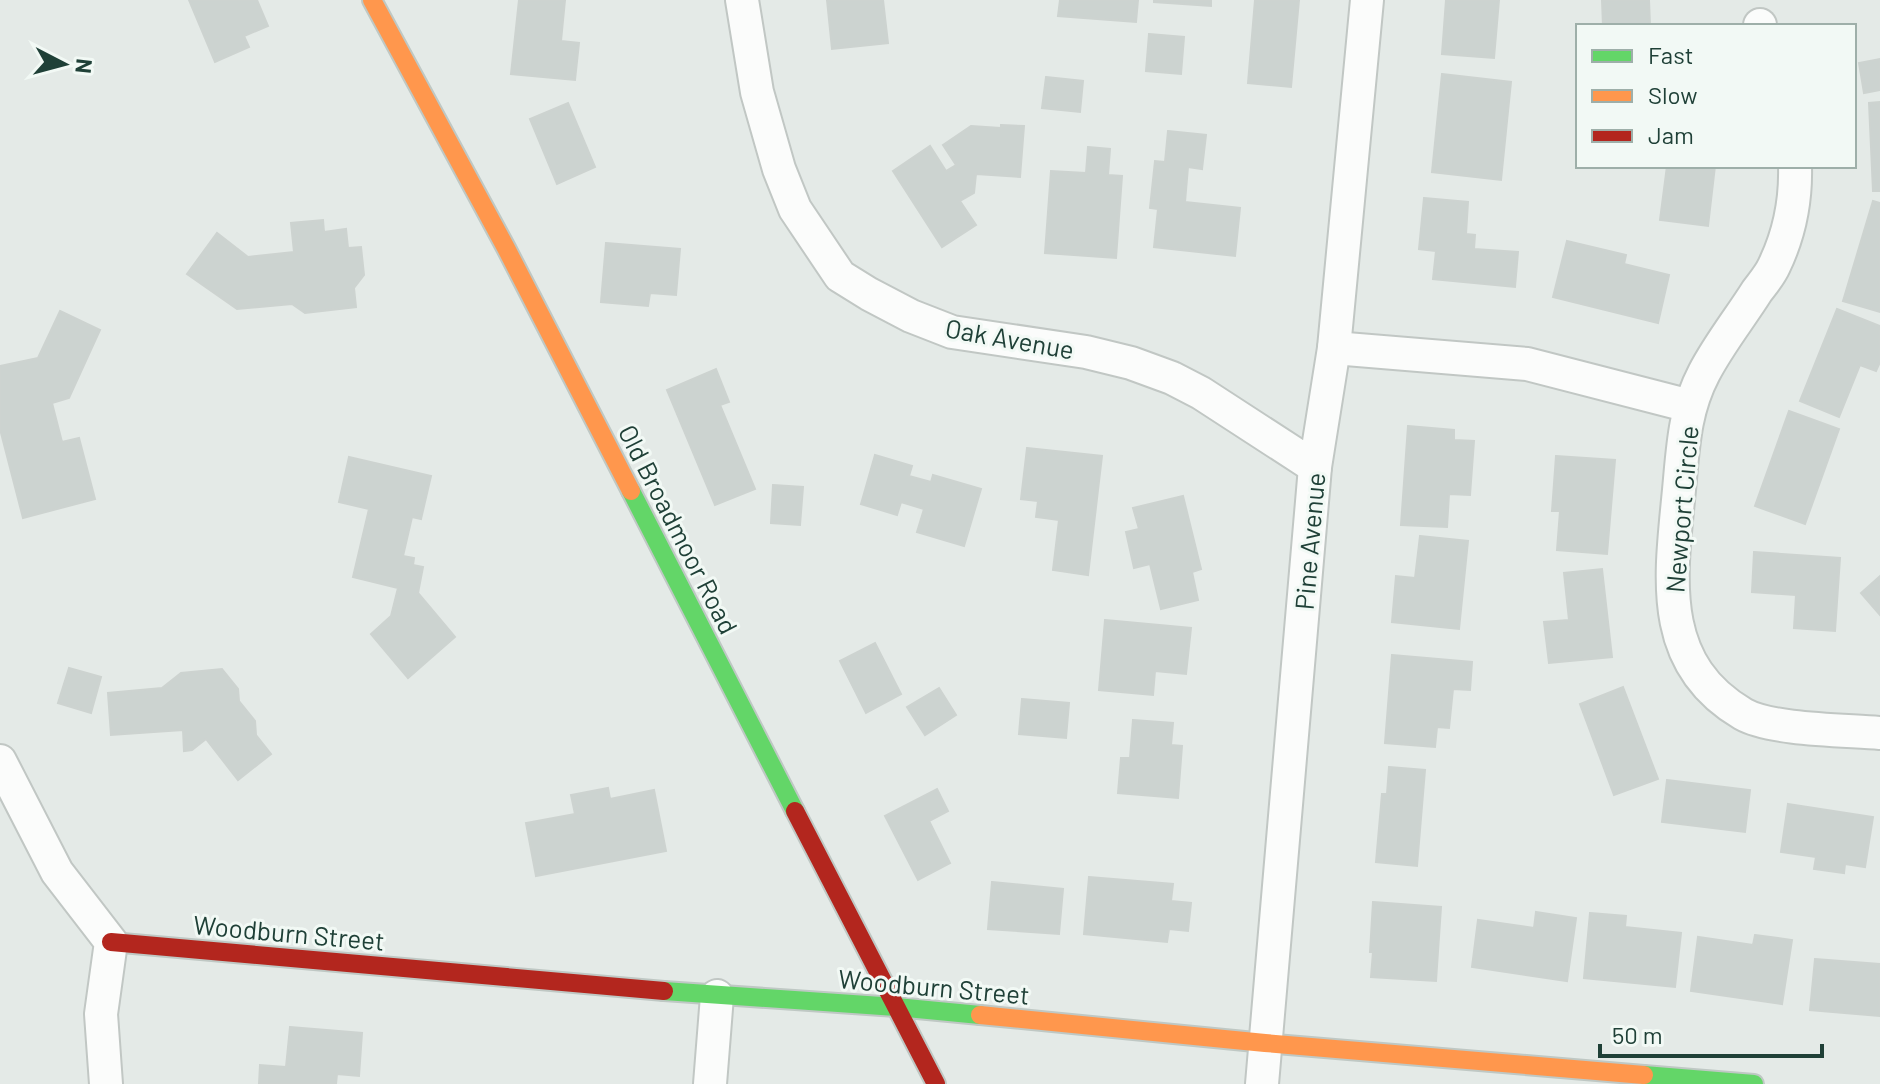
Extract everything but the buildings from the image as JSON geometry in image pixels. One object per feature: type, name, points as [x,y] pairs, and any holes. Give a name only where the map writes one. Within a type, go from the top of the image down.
[{"type":"street","name":"Old Broadmoor Road","points":[[372,0],[506,248],[936,1084]]},
{"type":"street","name":"Oak Avenue","points":[[742,0],[757,92],[779,169],[795,209],[840,276],[911,316],[952,332],[1086,352],[1131,363],[1172,378],[1201,393],[1315,467]]},
{"type":"street","name":"Pine Avenue","points":[[1262,1084],[1315,467],[1334,348],[1367,0]]},
{"type":"street","name":"Newport Circle","points":[[1795,168],[1792,214],[1773,267],[1705,372],[1690,406],[1684,441],[1672,600],[1687,655],[1704,682],[1745,715],[1777,725],[1880,733]]},
{"type":"street","points":[[1334,348],[1527,364],[1690,406]]},
{"type":"street","points":[[0,761],[57,872],[111,942],[101,1014],[106,1084]]},
{"type":"street","name":"Woodburn Street","points":[[111,942],[717,996],[896,1007],[1265,1043],[1754,1084]]},
{"type":"street","points":[[710,1084],[717,996]]},
{"type":"traffic: fast","points":[[631,491],[795,811]]},
{"type":"traffic: fast","points":[[664,991],[980,1015]]},
{"type":"traffic: fast","points":[[1644,1075],[1754,1084]]},
{"type":"traffic: slow","points":[[372,0],[506,248],[631,491]]},
{"type":"traffic: slow","points":[[980,1015],[1644,1075]]},
{"type":"traffic: jam","points":[[795,811],[936,1084]]},
{"type":"traffic: jam","points":[[111,942],[664,991]]}]
